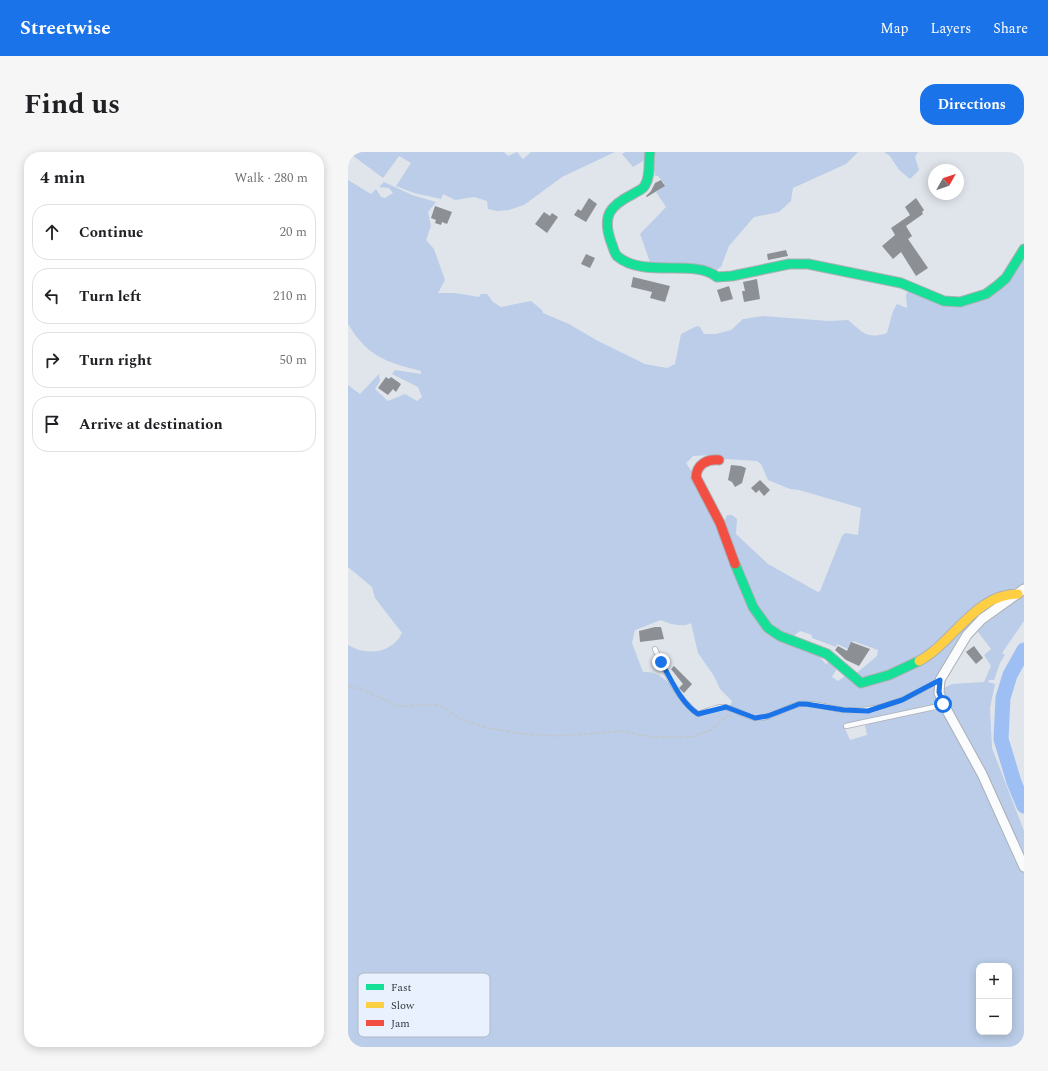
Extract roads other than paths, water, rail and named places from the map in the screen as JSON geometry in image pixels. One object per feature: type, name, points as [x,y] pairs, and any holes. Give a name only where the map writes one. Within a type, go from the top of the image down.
[{"type":"street","points":[[650,152],[648,177],[644,187],[615,204],[607,212],[606,221],[616,255],[631,264],[652,268],[698,270],[711,272],[717,277],[732,276],[789,264],[808,264],[901,282],[944,301],[960,302],[986,294],[998,285],[1006,278],[1024,249]]},
{"type":"street","points":[[719,460],[711,458],[706,460],[701,464],[696,473],[696,477],[719,522],[744,586],[761,619],[769,629],[779,636],[822,651],[834,658],[851,677],[861,683],[876,680],[913,665],[934,652],[982,606],[1004,593],[1021,592]]},
{"type":"street","points":[[1021,592],[982,619],[967,635],[940,680],[939,692],[944,706],[982,774],[1024,867]]},
{"type":"lane","points":[[655,649],[675,688],[698,714],[726,707],[755,718],[768,716],[799,704],[844,710],[868,711],[902,700],[940,680]]},
{"type":"lane","points":[[846,726],[944,706]]},
{"type":"waterway","points":[[1024,650],[1010,675],[1003,698],[1001,739],[1014,782],[1024,806]]}]
